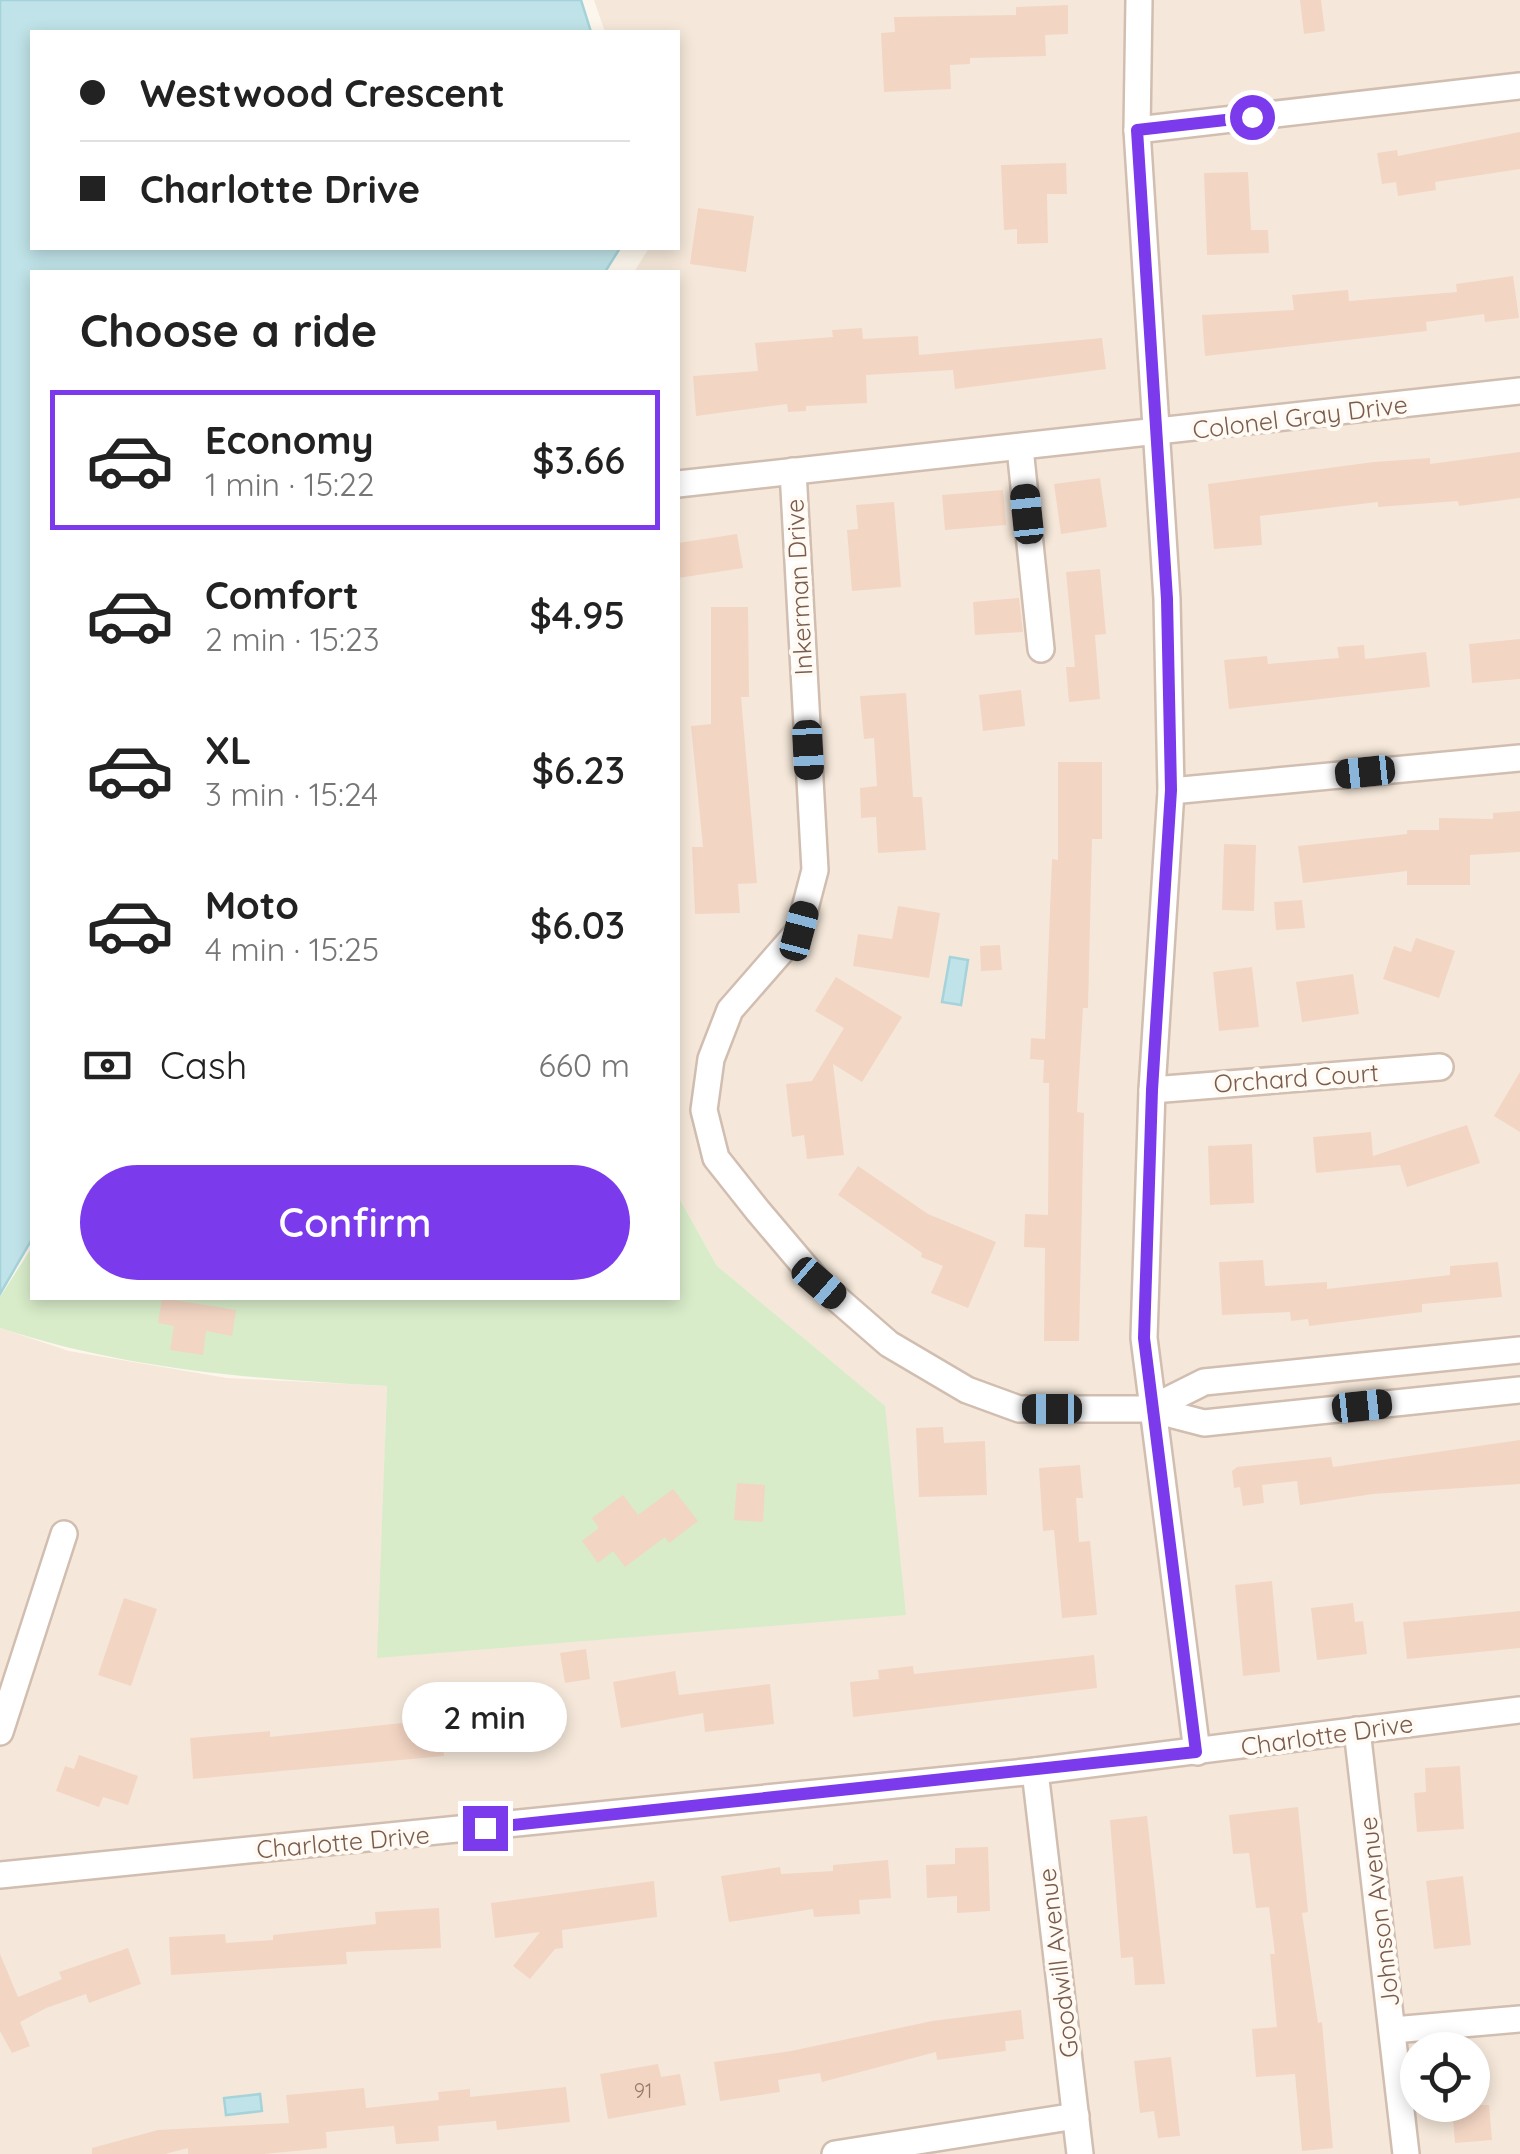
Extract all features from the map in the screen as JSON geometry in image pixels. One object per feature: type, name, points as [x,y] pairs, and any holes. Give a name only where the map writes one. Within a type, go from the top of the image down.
[{"type":"street","points":[[1139,0],[1137,130],[1153,434],[1167,599],[1171,790],[1143,1263],[1150,1409],[1196,1752]]},
{"type":"street","points":[[1137,130],[1520,86]]},
{"type":"street","name":"Colonel Gray Drive","points":[[680,484],[1520,391]]},
{"type":"street","points":[[1020,448],[1041,648]]},
{"type":"street","name":"Inkerman Drive","points":[[793,470],[815,870],[799,931],[730,1010],[711,1059],[704,1110],[716,1158],[819,1283],[889,1344],[967,1390],[1019,1409],[1150,1409],[1204,1424],[1520,1390]]},
{"type":"street","points":[[1171,790],[1520,758]]},
{"type":"street","name":"Orchard Court","points":[[1152,1090],[1440,1067]]},
{"type":"street","name":"Inkerman Drive","points":[[1150,1409],[1204,1382],[1520,1350]]},
{"type":"street","points":[[0,1732],[64,1534]]},
{"type":"street","name":"Charlotte Drive","points":[[0,1875],[1035,1771],[1520,1710]]},
{"type":"street","name":"Johnson Avenue","points":[[1357,1730],[1406,2154]]},
{"type":"street","name":"Goodwill Avenue","points":[[1035,1771],[1080,2154]]},
{"type":"street","points":[[1393,2030],[1520,2019]]},
{"type":"street","points":[[836,2154],[1076,2116]]},
{"type":"shaded area","points":[[594,0],[1520,0],[1520,2154],[0,2154],[0,1328],[69,1351],[227,1378],[387,1386],[378,1658],[795,1335],[717,1266],[680,1200],[680,270],[635,270],[648,250],[680,250],[680,30],[604,30]]},
{"type":"green space","points":[[680,1200],[717,1266],[885,1406],[906,1615],[377,1658],[387,1386],[240,1376],[96,1354],[0,1328],[0,1297],[30,1250],[30,1300],[680,1300]]},
{"type":"water","points":[[0,0],[581,0],[590,30],[30,30],[30,250],[619,250],[606,270],[30,270],[30,1242],[0,1294]]},
{"type":"water","points":[[950,957],[968,960],[961,1005],[942,1002]]},
{"type":"water","points":[[260,2094],[262,2111],[226,2115],[224,2098]]},
{"type":"building","points":[[1300,0],[1321,0],[1325,31],[1304,34]]},
{"type":"building","points":[[1068,5],[1068,34],[1045,35],[1046,56],[970,58],[970,64],[950,65],[951,89],[884,92],[881,33],[895,32],[894,17],[1016,15],[1016,7]]},
{"type":"building","points":[[1520,132],[1520,169],[1435,182],[1436,190],[1398,196],[1396,182],[1382,184],[1377,153],[1397,150],[1398,156]]},
{"type":"building","points":[[1066,163],[1067,194],[1047,194],[1048,243],[1017,244],[1017,229],[1004,230],[1001,165]]},
{"type":"building","points":[[1248,172],[1251,230],[1268,230],[1269,253],[1207,255],[1204,173]]},
{"type":"building","points":[[698,208],[754,216],[746,272],[690,264]]},
{"type":"building","points":[[1513,276],[1519,318],[1485,322],[1484,314],[1426,322],[1427,331],[1205,356],[1202,315],[1294,310],[1292,295],[1348,290],[1349,301],[1457,292],[1456,284]]},
{"type":"building","points":[[862,328],[863,339],[918,336],[919,355],[1102,338],[1106,369],[955,389],[953,370],[866,375],[867,403],[806,406],[806,411],[788,412],[787,404],[696,416],[693,376],[758,371],[755,343],[833,337],[832,330]]},
{"type":"building","points":[[1520,452],[1520,498],[1459,506],[1458,501],[1378,507],[1378,502],[1260,516],[1262,545],[1214,549],[1208,484],[1374,462],[1430,458],[1430,464]]},
{"type":"building","points":[[1100,478],[1107,527],[1061,534],[1054,484]]},
{"type":"building","points":[[1003,490],[1006,525],[945,530],[942,495]]},
{"type":"building","points":[[894,502],[901,587],[852,591],[847,530],[858,529],[856,505]]},
{"type":"building","points":[[737,534],[743,568],[680,578],[680,543]]},
{"type":"building","points":[[1100,569],[1106,634],[1095,635],[1100,699],[1069,702],[1066,667],[1075,667],[1066,572]]},
{"type":"building","points":[[1019,598],[1023,632],[975,635],[973,602]]},
{"type":"building","points":[[711,607],[748,607],[749,697],[741,697],[757,883],[738,884],[740,913],[695,914],[692,847],[703,847],[691,726],[711,724]]},
{"type":"building","points":[[1520,639],[1520,679],[1472,683],[1469,644]]},
{"type":"building","points":[[1364,645],[1365,659],[1426,652],[1430,687],[1229,709],[1224,660],[1267,656],[1268,664],[1339,658],[1337,647]]},
{"type":"building","points":[[1021,690],[1025,726],[983,731],[979,695]]},
{"type":"building","points":[[906,693],[913,797],[922,797],[926,850],[878,853],[876,817],[861,818],[860,788],[877,786],[874,738],[864,739],[860,696]]},
{"type":"building","points":[[1058,762],[1102,762],[1102,839],[1092,839],[1088,1008],[1083,1008],[1077,1112],[1084,1113],[1079,1341],[1044,1341],[1045,1248],[1024,1247],[1025,1214],[1048,1215],[1049,1083],[1043,1083],[1044,1060],[1030,1059],[1031,1038],[1045,1039],[1052,859],[1058,860]]},
{"type":"building","points":[[1520,811],[1520,852],[1470,855],[1470,885],[1407,885],[1407,871],[1303,883],[1298,846],[1407,834],[1407,830],[1439,830],[1439,818],[1493,819],[1493,813]]},
{"type":"building","points":[[1224,844],[1256,845],[1254,911],[1222,910]]},
{"type":"building","points":[[1302,900],[1305,928],[1276,930],[1274,902]]},
{"type":"building","points":[[898,906],[940,913],[929,978],[853,966],[858,934],[892,939]]},
{"type":"building","points":[[1416,938],[1455,951],[1439,998],[1383,979],[1394,946],[1411,952]]},
{"type":"building","points":[[1000,945],[1002,970],[981,971],[980,946]]},
{"type":"building","points":[[1252,967],[1259,1027],[1219,1031],[1213,972]]},
{"type":"building","points":[[1353,974],[1359,1014],[1302,1022],[1296,982]]},
{"type":"building","points":[[836,977],[902,1017],[862,1082],[833,1064],[844,1155],[807,1159],[804,1135],[792,1137],[786,1084],[812,1081],[844,1028],[815,1011]]},
{"type":"building","points":[[1520,1072],[1520,1132],[1494,1116]]},
{"type":"building","points":[[1467,1125],[1480,1163],[1407,1187],[1400,1165],[1316,1173],[1313,1137],[1371,1132],[1373,1156]]},
{"type":"building","points":[[1252,1144],[1254,1203],[1210,1205],[1208,1146]]},
{"type":"building","points":[[858,1166],[928,1214],[996,1242],[968,1308],[931,1293],[943,1266],[921,1257],[922,1253],[838,1195]]},
{"type":"building","points":[[1263,1260],[1265,1286],[1327,1282],[1327,1289],[1450,1275],[1450,1266],[1498,1262],[1502,1297],[1422,1304],[1422,1312],[1309,1326],[1308,1319],[1291,1321],[1290,1312],[1222,1315],[1219,1262]]},
{"type":"building","points":[[162,1300],[236,1310],[232,1336],[206,1331],[203,1355],[170,1350],[174,1326],[158,1323]]},
{"type":"building","points":[[943,1427],[944,1443],[985,1441],[987,1495],[919,1497],[916,1428]]},
{"type":"building","points":[[1520,1440],[1520,1484],[1373,1494],[1300,1505],[1297,1481],[1262,1485],[1264,1503],[1243,1506],[1240,1487],[1234,1488],[1232,1471],[1237,1467],[1331,1457],[1333,1467]]},
{"type":"building","points":[[1080,1465],[1083,1498],[1076,1498],[1079,1542],[1090,1541],[1097,1615],[1062,1618],[1054,1530],[1043,1531],[1039,1468]]},
{"type":"building","points":[[737,1483],[765,1485],[763,1522],[734,1520]]},
{"type":"building","points":[[673,1489],[698,1521],[669,1543],[665,1537],[625,1567],[613,1551],[598,1563],[582,1541],[599,1528],[592,1518],[623,1495],[638,1515]]},
{"type":"building","points":[[1272,1581],[1280,1672],[1243,1676],[1235,1585]]},
{"type":"building","points":[[124,1598],[157,1609],[131,1686],[98,1675]]},
{"type":"building","points":[[1353,1603],[1355,1622],[1363,1621],[1367,1654],[1317,1660],[1311,1608]]},
{"type":"building","points":[[1520,1611],[1520,1648],[1407,1659],[1403,1622]]},
{"type":"building","points":[[586,1649],[590,1679],[565,1683],[560,1653]]},
{"type":"building","points":[[1094,1655],[1097,1688],[853,1717],[850,1682],[879,1679],[878,1670],[913,1666],[914,1674]]},
{"type":"building","points":[[675,1671],[679,1695],[770,1684],[774,1724],[705,1732],[703,1713],[621,1728],[613,1682]]},
{"type":"building","points":[[557,1692],[563,1735],[501,1744],[495,1701]]},
{"type":"building","points":[[440,1719],[444,1756],[193,1779],[190,1738],[270,1731],[270,1737]]},
{"type":"building","points":[[79,1755],[138,1776],[128,1805],[103,1797],[99,1807],[56,1791],[65,1766],[74,1769]]},
{"type":"building","points":[[1460,1766],[1464,1829],[1417,1832],[1414,1793],[1426,1792],[1425,1768]]},
{"type":"building","points":[[1298,1807],[1308,1912],[1302,1913],[1318,2023],[1322,2022],[1333,2148],[1302,2151],[1295,2074],[1256,2077],[1252,2029],[1277,2027],[1270,1954],[1275,1954],[1269,1907],[1256,1908],[1249,1853],[1233,1854],[1229,1815]]},
{"type":"building","points":[[1147,1816],[1165,1984],[1135,1985],[1133,1957],[1121,1958],[1110,1820]]},
{"type":"building","points":[[988,1847],[990,1911],[957,1913],[957,1896],[927,1898],[926,1865],[955,1864],[955,1848]]},
{"type":"building","points":[[888,1860],[891,1898],[859,1900],[860,1914],[814,1917],[813,1909],[729,1922],[721,1876],[780,1867],[781,1874],[833,1871],[833,1865]]},
{"type":"building","points":[[1463,1876],[1471,1945],[1434,1949],[1426,1881]]},
{"type":"building","points":[[654,1881],[657,1917],[562,1930],[563,1948],[555,1949],[530,1979],[513,1966],[540,1932],[495,1938],[491,1903]]},
{"type":"building","points":[[439,1908],[441,1948],[346,1952],[347,1964],[171,1975],[169,1937],[225,1934],[226,1943],[273,1940],[273,1935],[376,1924],[375,1912]]},
{"type":"building","points":[[128,1948],[141,1984],[89,2003],[86,1994],[46,2008],[20,2022],[30,2046],[12,2053],[0,2031],[0,1954],[18,1997],[62,1979],[59,1972]]},
{"type":"building","points":[[1021,2010],[1024,2039],[1005,2041],[1006,2051],[937,2060],[936,2052],[822,2082],[820,2073],[778,2080],[780,2092],[720,2101],[714,2062],[791,2051],[932,2021]]},
{"type":"building","points":[[1171,2057],[1180,2136],[1158,2138],[1154,2111],[1140,2113],[1134,2061]]},
{"type":"building","points":[[658,2064],[661,2077],[680,2074],[686,2105],[608,2119],[600,2074]]},
{"type":"building","points":[[566,2087],[570,2122],[497,2130],[496,2121],[438,2126],[439,2141],[396,2144],[394,2126],[326,2132],[327,2148],[263,2154],[188,2154],[188,2148],[165,2154],[92,2154],[92,2148],[158,2130],[289,2123],[286,2095],[364,2088],[366,2108],[439,2100],[438,2092],[470,2089],[470,2097]]},
{"type":"building","points":[[1490,2117],[1492,2140],[1455,2143],[1453,2122],[1490,2122]]},
{"type":"route","points":[[485,1828],[1196,1752],[1144,1338],[1143,1263],[1171,790],[1167,599],[1153,434],[1137,130],[1252,117]]}]
